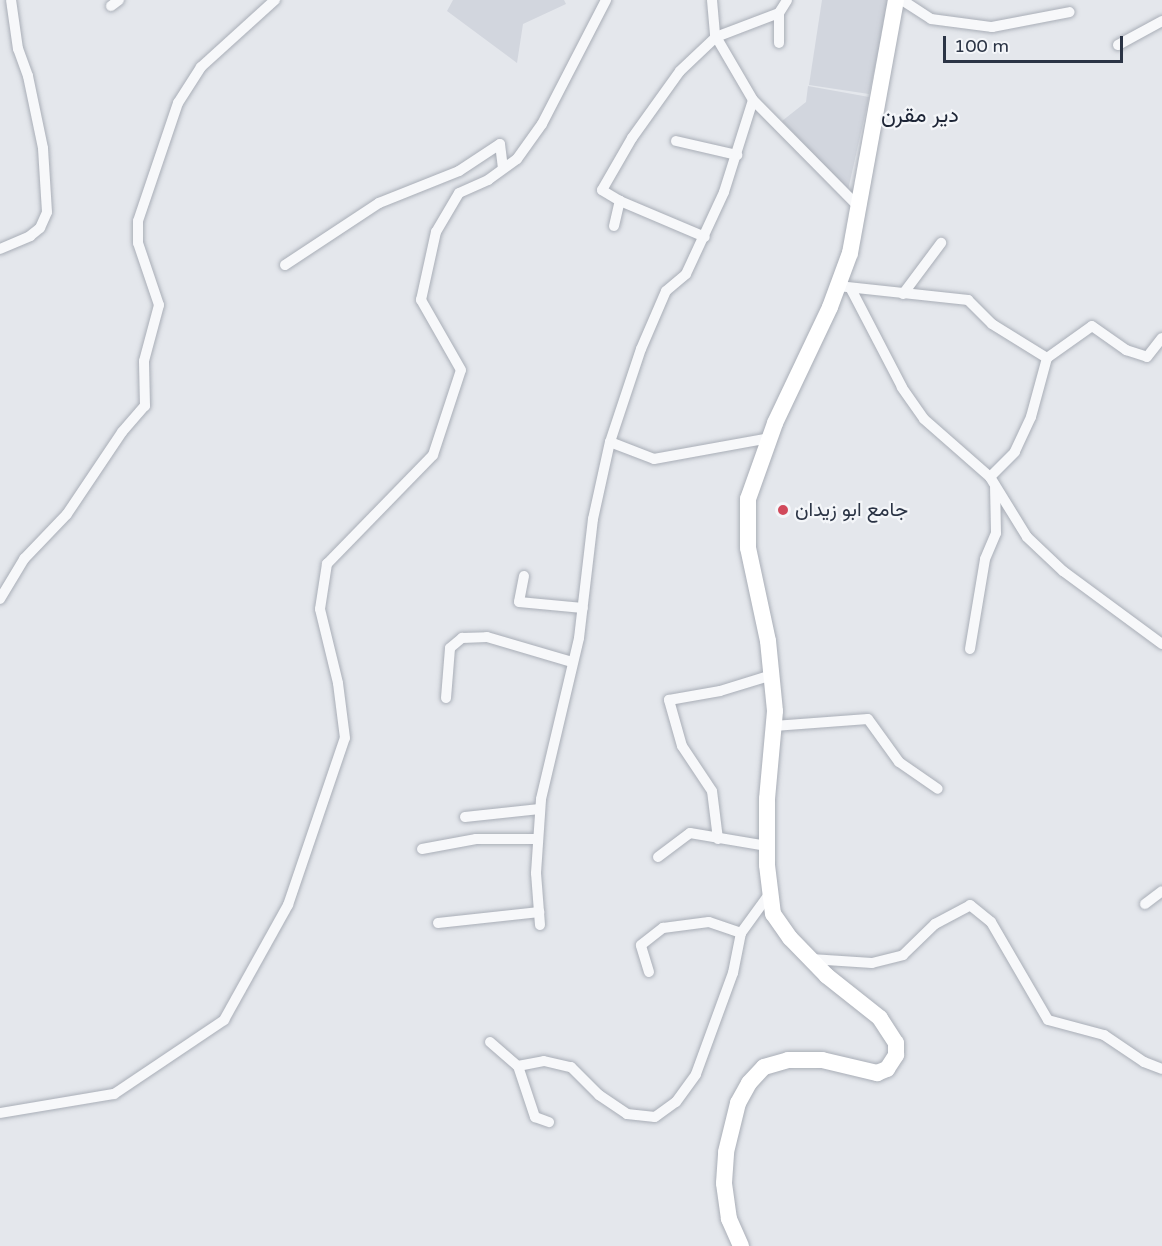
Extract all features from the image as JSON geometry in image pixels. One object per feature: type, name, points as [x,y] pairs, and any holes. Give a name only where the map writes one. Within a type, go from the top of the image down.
[{"type":"street","points":[[0,249],[30,236],[40,228],[47,212],[43,148],[28,76],[18,49],[11,0]]},
{"type":"street","points":[[0,599],[24,559],[67,513],[122,432],[145,406],[144,361],[159,305],[138,243],[138,221],[183,94],[201,67],[275,0]]},
{"type":"street","points":[[0,1113],[114,1094],[224,1020],[288,905],[345,738],[338,683],[320,609],[327,564],[433,455],[461,370],[421,300],[436,232],[459,193],[517,159],[542,124],[606,0]]},
{"type":"street","points":[[712,0],[716,38],[753,100],[858,206]]},
{"type":"street","points":[[779,43],[779,13],[787,0]]},
{"type":"street","points":[[741,1246],[729,1219],[724,1183],[726,1152],[738,1103],[749,1083],[764,1067],[788,1060],[822,1060],[877,1073],[887,1069],[896,1055],[896,1043],[880,1018],[810,959],[773,914],[767,846],[774,726],[772,675],[748,548],[748,499],[769,438],[844,288],[858,206],[901,2],[931,19],[992,27],[1070,12]]},
{"type":"street","points":[[705,237],[620,201],[602,190],[632,138],[680,71],[716,38],[779,13]]},
{"type":"street","points":[[1118,45],[1162,21]]},
{"type":"street","points":[[540,925],[537,839],[540,809],[583,608],[592,519],[610,442],[641,349],[666,291],[686,274],[705,237],[737,155],[753,100]]},
{"type":"street","points":[[676,141],[737,155]]},
{"type":"street","points":[[285,265],[379,203],[459,171],[500,144],[503,168]]},
{"type":"street","points":[[614,226],[620,201]]},
{"type":"street","points":[[903,294],[941,243]]},
{"type":"street","points":[[844,288],[969,300],[992,324],[1047,358]]},
{"type":"street","points":[[844,288],[924,419],[993,481],[1027,537],[1063,571],[1162,644]]},
{"type":"street","points":[[970,649],[985,560],[996,533],[993,481],[1015,452],[1031,417],[1047,358],[1092,326],[1126,351],[1147,357],[1162,338]]},
{"type":"street","points":[[610,442],[654,459],[769,438]]},
{"type":"street","points":[[524,576],[519,602],[583,608]]},
{"type":"street","points":[[446,698],[450,648],[462,638],[487,637],[572,662]]},
{"type":"street","points":[[718,838],[712,791],[682,746],[669,700],[720,691],[772,675]]},
{"type":"street","points":[[774,726],[868,719],[899,762],[938,789]]},
{"type":"street","points":[[465,817],[540,809]]},
{"type":"street","points":[[658,858],[690,833],[767,846]]},
{"type":"street","points":[[422,849],[476,839],[537,839]]},
{"type":"street","points":[[1145,904],[1162,891]]},
{"type":"street","points":[[518,1066],[544,1061],[571,1067],[599,1095],[627,1114],[655,1117],[676,1102],[696,1074],[733,973],[741,933],[770,893]]},
{"type":"street","points":[[810,959],[872,963],[903,955],[935,924],[970,905],[991,922],[1048,1020],[1104,1035],[1144,1062],[1162,1069]]},
{"type":"street","points":[[438,923],[538,912]]},
{"type":"street","points":[[649,972],[640,945],[663,928],[709,922],[741,933]]},
{"type":"street","points":[[490,1042],[518,1066],[535,1117],[549,1122]]},
{"type":"shaded area","points":[[453,0],[564,0],[566,4],[523,24],[517,63],[447,11]]},
{"type":"shaded area","points":[[822,0],[890,0],[869,94],[809,85]]},
{"type":"shaded area","points":[[808,86],[869,97],[848,190],[782,121],[806,102]]},
{"type":"place","name":"جامع ابو زيدان","points":[[783,510]]},
{"type":"district","name":"دير مقرن","points":[[920,116]]}]
